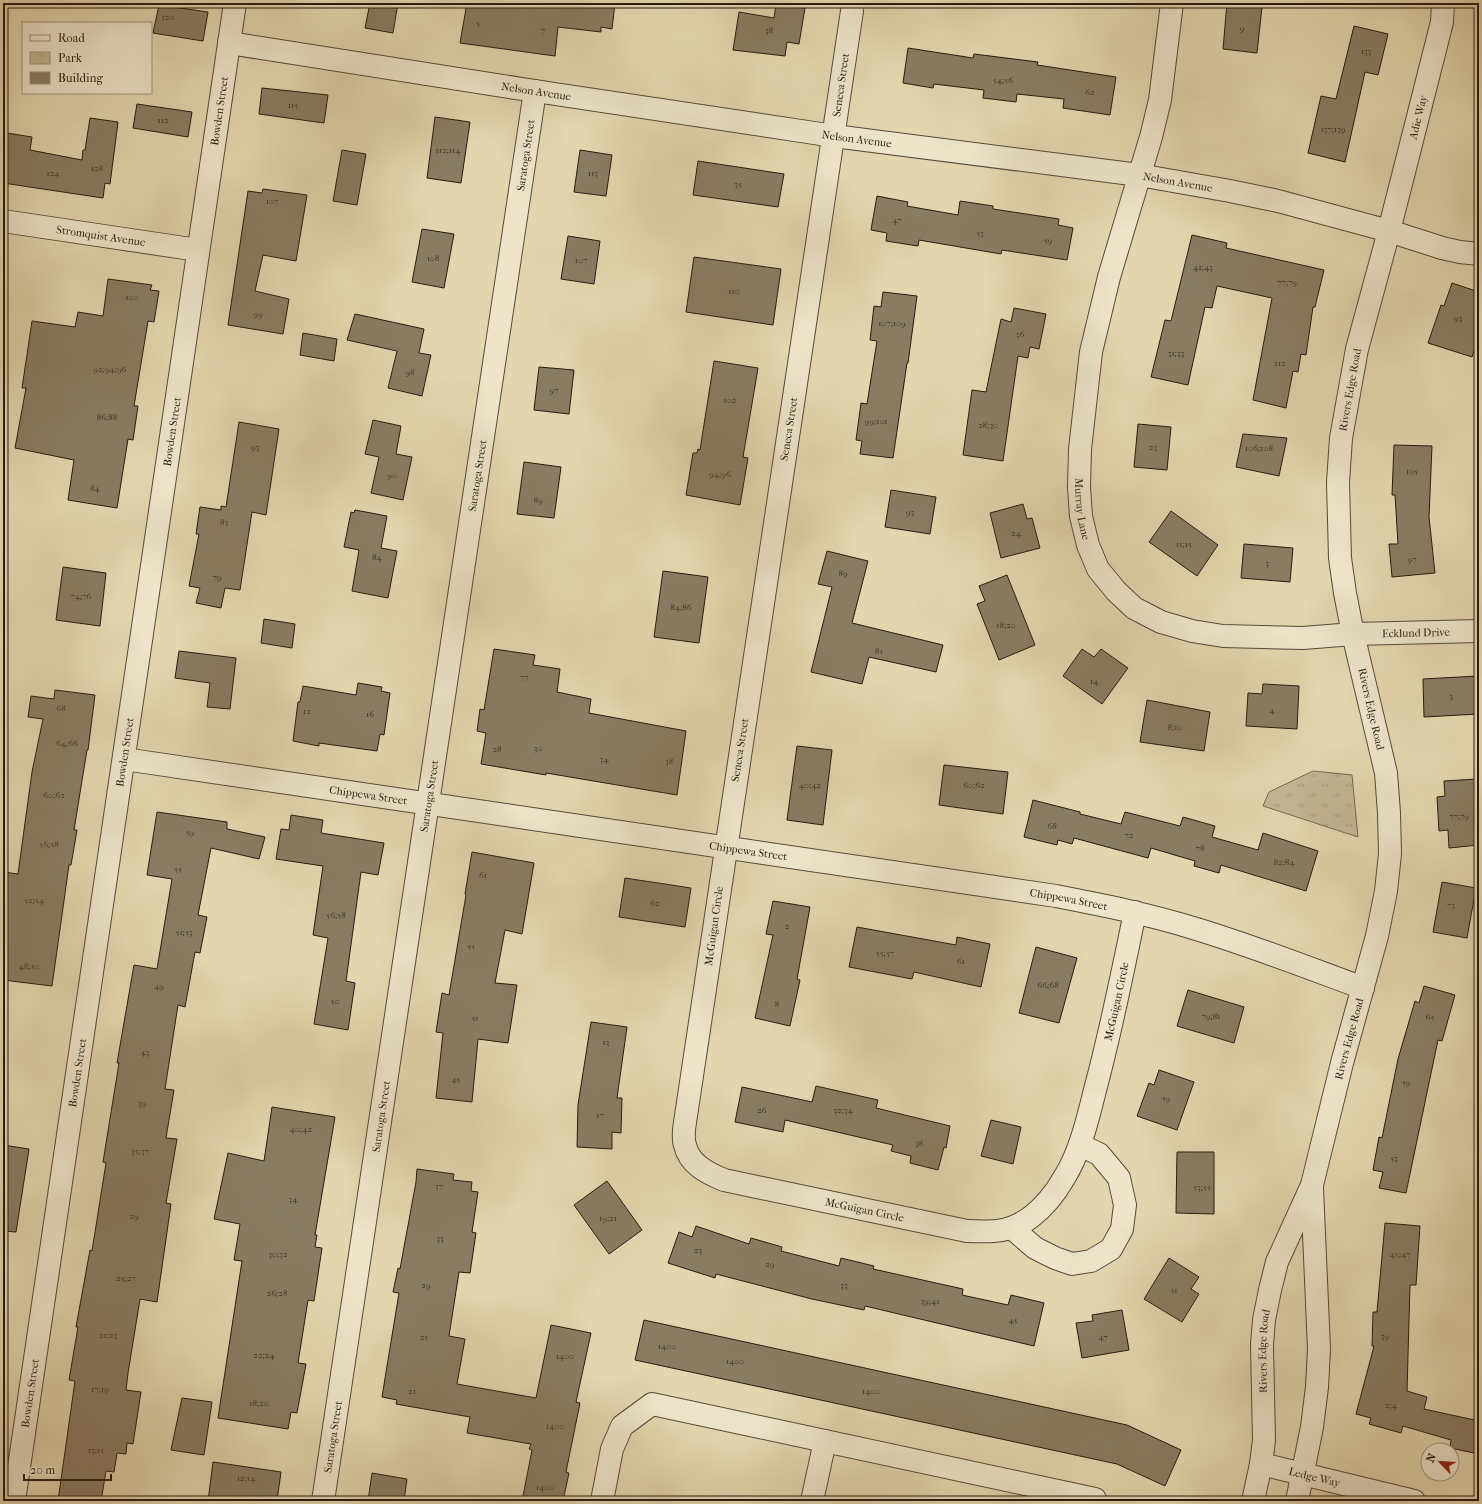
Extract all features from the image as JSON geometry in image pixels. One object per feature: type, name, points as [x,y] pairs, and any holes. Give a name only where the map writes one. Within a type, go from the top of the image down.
[{"type":"street","name":"Bowden Street","points":[[14,1501],[235,3]]},
{"type":"street","points":[[1139,176],[1160,100],[1172,3]]},
{"type":"street","name":"Adie Way","points":[[1389,232],[1442,22],[1443,3]]},
{"type":"street","name":"Seneca Street","points":[[725,847],[852,11]]},
{"type":"street","name":"Nelson Avenue","points":[[229,43],[834,136],[1139,176],[1230,191],[1278,201],[1448,249],[1479,254]]},
{"type":"street","name":"Saratoga Street","points":[[323,1501],[535,91]]},
{"type":"street","name":"Murray Lane","points":[[1139,176],[1100,314],[1091,352],[1085,398],[1080,449],[1079,487],[1081,516],[1088,545],[1098,569],[1116,591],[1134,608],[1161,622],[1192,631],[1223,636],[1270,638],[1303,638],[1353,634]]},
{"type":"street","name":"Stromquist Avenue","points":[[3,220],[198,250]]},
{"type":"street","name":"Rivers Edge Road","points":[[1253,1501],[1261,1464],[1264,1420],[1262,1345],[1264,1320],[1270,1290],[1277,1262],[1312,1185],[1342,1063],[1377,936],[1386,891],[1390,854],[1386,773],[1353,634],[1345,593],[1340,551],[1338,482],[1341,438],[1357,349],[1389,232]]},
{"type":"street","name":"Ecklund Drive","points":[[1353,634],[1479,631]]},
{"type":"street","name":"Chippewa Street","points":[[124,759],[1056,896],[1135,912],[1192,927],[1363,988]]},
{"type":"street","name":"McGuigan Circle","points":[[725,847],[684,1129],[685,1145],[693,1160],[707,1173],[724,1180],[967,1231],[992,1232],[1012,1228],[1031,1217],[1048,1200],[1065,1177],[1080,1145],[1110,1033],[1135,912]]},
{"type":"street","points":[[1012,1228],[1035,1248],[1055,1258],[1072,1264],[1091,1261],[1111,1249],[1122,1229],[1125,1205],[1119,1178],[1099,1154],[1080,1145]]},
{"type":"street","name":"Rivers Edge Road","points":[[1297,1501],[1312,1427],[1317,1387],[1319,1349],[1312,1185]]},
{"type":"street","points":[[602,1501],[612,1449],[622,1426],[652,1404],[1095,1499]]},
{"type":"street","points":[[812,1501],[825,1441]]},
{"type":"street","name":"Ledge Way","points":[[1261,1464],[1414,1501]]},
{"type":"green space","points":[[1313,771],[1352,775],[1358,837],[1263,806],[1269,792]]},
{"type":"building","points":[[370,3],[398,3],[393,33],[365,28]]},
{"type":"building","points":[[467,3],[615,3],[612,29],[601,27],[601,32],[558,27],[555,56],[460,43]]},
{"type":"building","points":[[1227,3],[1262,7],[1257,53],[1223,49]]},
{"type":"building","points":[[776,4],[805,8],[799,44],[787,42],[785,56],[733,50],[739,12],[774,18]]},
{"type":"building","points":[[159,5],[208,12],[203,41],[153,33]]},
{"type":"building","points":[[1354,26],[1388,34],[1378,75],[1365,72],[1345,162],[1308,153],[1321,96],[1336,99]]},
{"type":"building","points":[[908,48],[973,58],[974,54],[1038,62],[1037,65],[1116,77],[1110,115],[1063,108],[1064,99],[1017,94],[1016,102],[983,98],[984,90],[934,84],[933,88],[903,83]]},
{"type":"building","points":[[262,88],[328,95],[324,123],[259,114]]},
{"type":"building","points":[[137,104],[192,112],[188,137],[133,128]]},
{"type":"building","points":[[435,117],[470,122],[461,183],[427,178]]},
{"type":"building","points":[[90,118],[118,122],[110,184],[105,183],[103,198],[3,183],[3,157],[7,133],[32,137],[30,150],[82,160]]},
{"type":"building","points":[[342,150],[366,154],[357,205],[333,201]]},
{"type":"building","points":[[580,150],[612,155],[606,196],[574,192]]},
{"type":"building","points":[[698,161],[784,174],[778,207],[693,195]]},
{"type":"building","points":[[263,189],[307,195],[296,261],[263,255],[255,291],[289,299],[283,334],[228,325],[248,191],[262,193]]},
{"type":"building","points":[[877,196],[908,202],[907,206],[958,215],[960,201],[993,206],[993,209],[1059,219],[1058,225],[1073,228],[1067,260],[1002,250],[1001,254],[919,240],[918,246],[886,241],[887,233],[871,230]]},
{"type":"building","points":[[422,229],[454,234],[444,288],[412,282]]},
{"type":"building","points":[[1192,235],[1227,243],[1226,248],[1324,270],[1315,307],[1313,307],[1306,355],[1301,354],[1298,372],[1293,371],[1286,408],[1253,400],[1272,298],[1217,286],[1212,308],[1205,307],[1188,385],[1151,377],[1165,320],[1171,321]]},
{"type":"building","points":[[568,236],[600,241],[594,284],[561,279]]},
{"type":"building","points":[[694,257],[781,269],[773,325],[686,312]]},
{"type":"building","points":[[108,279],[152,285],[150,290],[159,291],[154,322],[148,321],[134,406],[138,406],[133,440],[128,439],[117,508],[68,500],[74,460],[15,448],[26,388],[22,388],[32,321],[75,327],[78,312],[103,316]]},
{"type":"building","points":[[1452,283],[1479,292],[1479,336],[1472,357],[1428,343],[1441,305],[1444,306]]},
{"type":"building","points":[[883,292],[917,296],[893,458],[860,454],[862,441],[856,440],[861,403],[867,404],[877,341],[870,340],[874,306],[881,307]]},
{"type":"building","points":[[1014,308],[1046,314],[1039,349],[1030,347],[1028,358],[1018,356],[1003,461],[963,455],[972,390],[986,392],[1001,319],[1011,322]]},
{"type":"building","points":[[355,314],[424,329],[419,353],[431,355],[422,396],[388,388],[397,351],[347,340]]},
{"type":"building","points":[[303,333],[337,339],[334,361],[300,355]]},
{"type":"building","points":[[714,361],[758,368],[743,457],[748,458],[740,505],[686,495],[693,453],[697,453],[698,449],[700,450]]},
{"type":"building","points":[[539,367],[574,370],[569,414],[534,410]]},
{"type":"building","points":[[373,420],[401,426],[396,454],[412,457],[403,500],[371,493],[379,457],[365,454]]},
{"type":"building","points":[[239,422],[279,429],[266,515],[252,512],[240,590],[225,588],[221,608],[196,603],[200,588],[189,586],[199,534],[196,534],[200,507],[221,510],[221,506],[226,507]]},
{"type":"building","points":[[1138,424],[1171,427],[1167,470],[1134,467]]},
{"type":"building","points":[[1243,434],[1287,438],[1279,476],[1236,467]]},
{"type":"building","points":[[1394,445],[1432,446],[1429,517],[1435,573],[1392,577],[1389,544],[1398,544],[1395,495],[1392,495]]},
{"type":"building","points":[[524,462],[561,467],[554,518],[517,514]]},
{"type":"building","points":[[891,490],[936,497],[930,534],[885,527]]},
{"type":"building","points":[[1023,504],[1027,519],[1032,518],[1040,548],[1001,558],[990,513]]},
{"type":"building","points":[[355,510],[387,516],[381,548],[397,551],[388,598],[352,591],[359,550],[344,547],[351,512],[354,513]]},
{"type":"building","points":[[1171,511],[1218,545],[1197,576],[1149,542]]},
{"type":"building","points":[[1244,544],[1293,548],[1290,582],[1241,578]]},
{"type":"building","points":[[827,551],[868,561],[852,623],[943,645],[936,672],[869,657],[862,684],[811,672],[832,587],[818,584]]},
{"type":"building","points":[[63,567],[106,573],[100,626],[56,620]]},
{"type":"building","points":[[663,571],[708,577],[699,643],[654,637]]},
{"type":"building","points":[[1007,575],[1035,645],[999,660],[977,604],[985,601],[979,586]]},
{"type":"building","points":[[264,619],[295,624],[292,648],[261,643]]},
{"type":"building","points":[[494,649],[535,655],[533,665],[560,669],[557,692],[591,699],[589,713],[686,731],[677,795],[546,773],[546,775],[481,764],[486,733],[477,731],[480,709],[484,710]]},
{"type":"building","points":[[1082,649],[1094,657],[1101,649],[1128,668],[1102,704],[1063,676]]},
{"type":"building","points":[[179,651],[236,658],[230,709],[207,707],[210,683],[175,678]]},
{"type":"building","points":[[1477,676],[1479,714],[1424,717],[1423,679]]},
{"type":"building","points":[[358,683],[382,687],[381,691],[390,693],[384,735],[380,734],[377,751],[319,743],[319,746],[293,741],[298,702],[300,702],[303,686],[356,695]]},
{"type":"building","points":[[1263,684],[1299,686],[1297,729],[1246,726],[1248,693],[1262,694]]},
{"type":"building","points":[[55,690],[95,695],[88,750],[74,830],[77,830],[71,865],[69,865],[52,986],[3,980],[3,872],[18,874],[32,772],[43,719],[28,717],[31,696],[54,699]]},
{"type":"building","points":[[1147,700],[1210,712],[1204,751],[1140,742]]},
{"type":"building","points":[[797,746],[832,750],[823,825],[787,820]]},
{"type":"building","points":[[944,765],[1008,772],[1003,814],[939,805]]},
{"type":"building","points":[[1477,779],[1479,845],[1449,848],[1448,830],[1439,831],[1437,797],[1445,796],[1444,781]]},
{"type":"building","points":[[1033,800],[1121,824],[1125,812],[1180,826],[1183,817],[1215,826],[1212,837],[1258,850],[1263,833],[1318,851],[1306,891],[1221,865],[1219,873],[1194,866],[1195,861],[1151,848],[1148,858],[1074,838],[1072,844],[1058,840],[1057,845],[1024,837]]},
{"type":"building","points":[[157,812],[227,822],[227,829],[265,837],[259,859],[211,848],[198,915],[207,917],[200,953],[195,952],[185,1007],[178,1005],[165,1089],[174,1090],[166,1138],[177,1139],[166,1203],[171,1204],[157,1302],[140,1299],[128,1373],[126,1390],[141,1392],[133,1444],[127,1443],[126,1454],[117,1453],[114,1472],[106,1471],[101,1501],[58,1501],[75,1381],[69,1380],[78,1327],[76,1327],[90,1250],[92,1251],[106,1163],[103,1162],[119,1063],[117,1063],[134,965],[157,969],[172,879],[147,875]]},
{"type":"building","points":[[291,815],[323,820],[321,833],[384,843],[378,875],[361,872],[346,981],[355,983],[348,1030],[314,1024],[328,938],[313,935],[323,866],[276,859],[281,829],[289,830]]},
{"type":"building","points":[[472,852],[534,863],[522,934],[505,930],[495,983],[517,985],[508,1043],[478,1039],[472,1102],[436,1098],[443,1033],[436,1032],[442,993],[449,995]]},
{"type":"building","points":[[625,878],[691,888],[685,927],[619,917]]},
{"type":"building","points":[[1442,882],[1476,888],[1467,938],[1433,932]]},
{"type":"building","points":[[773,901],[810,907],[797,979],[800,980],[790,1026],[755,1018],[773,935],[766,934]]},
{"type":"building","points":[[857,927],[956,945],[957,937],[990,944],[981,987],[914,972],[912,979],[849,967]]},
{"type":"building","points":[[1036,947],[1077,958],[1059,1023],[1019,1013]]},
{"type":"building","points":[[1424,986],[1455,995],[1442,1041],[1438,1040],[1406,1193],[1379,1188],[1383,1172],[1373,1170],[1379,1137],[1382,1138],[1398,1059],[1415,1001],[1419,1003]]},
{"type":"building","points":[[1188,990],[1244,1007],[1234,1043],[1177,1026]]},
{"type":"building","points":[[591,1022],[627,1027],[617,1098],[622,1098],[621,1133],[612,1132],[612,1149],[577,1147],[578,1105]]},
{"type":"building","points":[[1159,1070],[1194,1082],[1177,1130],[1137,1116],[1149,1083],[1154,1085]]},
{"type":"building","points":[[816,1086],[878,1100],[876,1108],[950,1126],[946,1148],[944,1147],[938,1170],[910,1163],[911,1156],[891,1151],[893,1145],[785,1120],[783,1132],[735,1122],[742,1087],[812,1102]]},
{"type":"building","points":[[272,1107],[335,1117],[315,1235],[317,1235],[315,1247],[322,1248],[314,1301],[308,1300],[298,1363],[306,1364],[297,1413],[291,1412],[288,1429],[218,1418],[242,1261],[234,1260],[240,1224],[214,1219],[228,1153],[264,1161]]},
{"type":"building","points":[[991,1120],[1021,1127],[1013,1164],[981,1156]]},
{"type":"building","points":[[3,1145],[29,1149],[16,1232],[3,1231]]},
{"type":"building","points":[[1177,1152],[1214,1152],[1214,1214],[1176,1213]]},
{"type":"building","points":[[417,1169],[454,1174],[453,1180],[472,1182],[471,1191],[478,1192],[472,1232],[476,1233],[470,1273],[459,1272],[449,1336],[465,1339],[457,1384],[536,1398],[551,1325],[591,1333],[576,1402],[580,1403],[566,1472],[569,1473],[563,1501],[522,1501],[532,1450],[529,1449],[531,1444],[467,1433],[470,1417],[396,1404],[397,1400],[382,1397],[399,1293],[393,1292],[398,1268],[400,1269]]},
{"type":"building","points":[[607,1181],[642,1230],[609,1254],[574,1205]]},
{"type":"building","points":[[1385,1223],[1420,1226],[1416,1285],[1410,1285],[1407,1391],[1427,1397],[1424,1409],[1479,1421],[1479,1454],[1460,1450],[1460,1442],[1451,1442],[1451,1440],[1403,1426],[1401,1433],[1369,1424],[1371,1418],[1356,1414],[1374,1346],[1372,1346],[1373,1312],[1377,1312]]},
{"type":"building","points":[[696,1226],[749,1244],[751,1238],[782,1247],[781,1251],[839,1266],[841,1258],[874,1266],[873,1269],[963,1289],[962,1295],[1008,1305],[1011,1295],[1044,1303],[1034,1346],[865,1306],[864,1310],[812,1299],[716,1274],[715,1278],[668,1263],[679,1232],[692,1237]]},
{"type":"building","points":[[1169,1258],[1199,1277],[1191,1289],[1199,1294],[1182,1322],[1144,1299]]},
{"type":"building","points":[[1122,1310],[1129,1350],[1082,1358],[1076,1323],[1093,1321],[1092,1315]]},
{"type":"building","points":[[644,1320],[1127,1425],[1181,1450],[1165,1486],[1117,1464],[635,1360]]},
{"type":"building","points":[[182,1398],[212,1402],[204,1455],[171,1450]]},
{"type":"building","points":[[213,1462],[281,1472],[277,1501],[208,1501]]},
{"type":"building","points":[[372,1473],[407,1479],[404,1501],[368,1501]]}]
